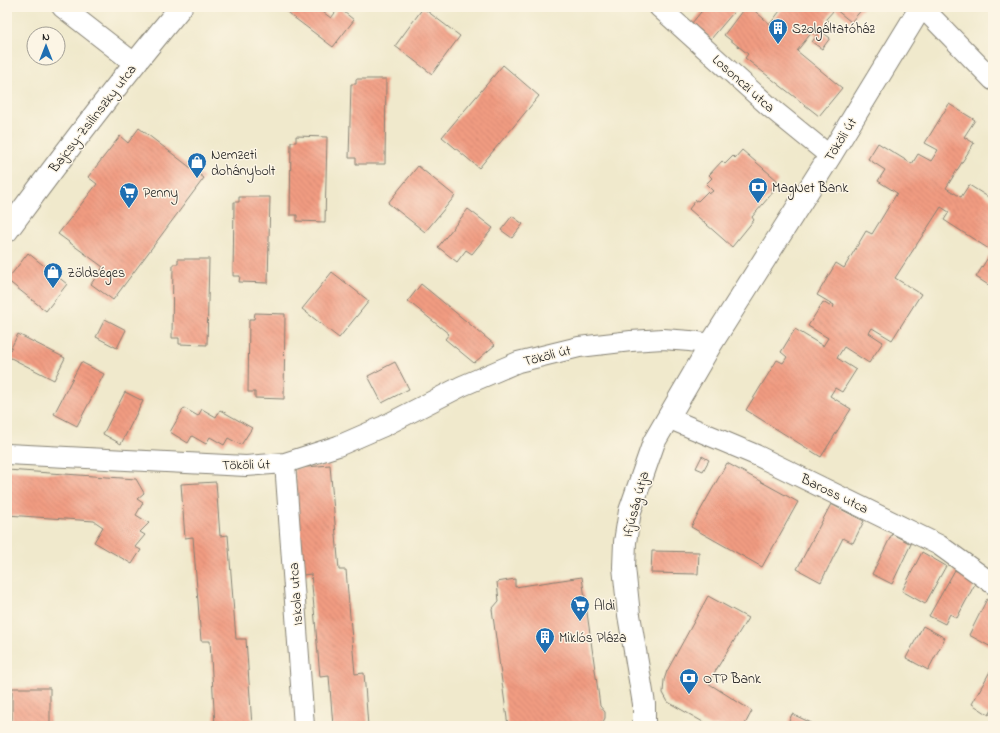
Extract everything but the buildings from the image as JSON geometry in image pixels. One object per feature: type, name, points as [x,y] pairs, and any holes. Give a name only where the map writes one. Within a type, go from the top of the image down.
[{"type":"street","points":[[62,7],[134,63]]},
{"type":"street","name":"Bajcsy-Zsilinszky utca","points":[[7,231],[134,63],[181,7]]},
{"type":"street","name":"Losonczi utca","points":[[659,7],[771,108],[830,156]]},
{"type":"street","points":[[921,7],[993,80]]},
{"type":"street","name":"Tököli út","points":[[7,454],[246,466],[285,463],[338,446],[384,426],[462,386],[518,362],[579,347],[631,341],[663,339],[711,344],[830,156],[921,7]]},
{"type":"street","name":"Ifjúság útja","points":[[644,726],[644,704],[626,594],[624,567],[625,542],[630,511],[654,442],[711,344]]},
{"type":"street","name":"Baross utca","points":[[668,418],[756,455],[939,545],[993,584]]},
{"type":"street","name":"Iskola utca","points":[[285,463],[304,726]]},
{"type":"street","name":"Ifjúság útja","points":[[644,704],[654,726]]},
{"type":"place","name":"Szolgáltatóház","points":[[778,45]]},
{"type":"place","name":"Nemzeti dohánybolt","points":[[197,179]]},
{"type":"place","name":"MagNet Bank","points":[[758,204]]},
{"type":"place","name":"Penny","points":[[129,209]]},
{"type":"place","name":"Zöldséges","points":[[53,289]]},
{"type":"place","name":"Aldi","points":[[580,622]]},
{"type":"place","name":"Miklós Pláza","points":[[545,654]]},
{"type":"place","name":"OTP Bank","points":[[689,695]]}]
